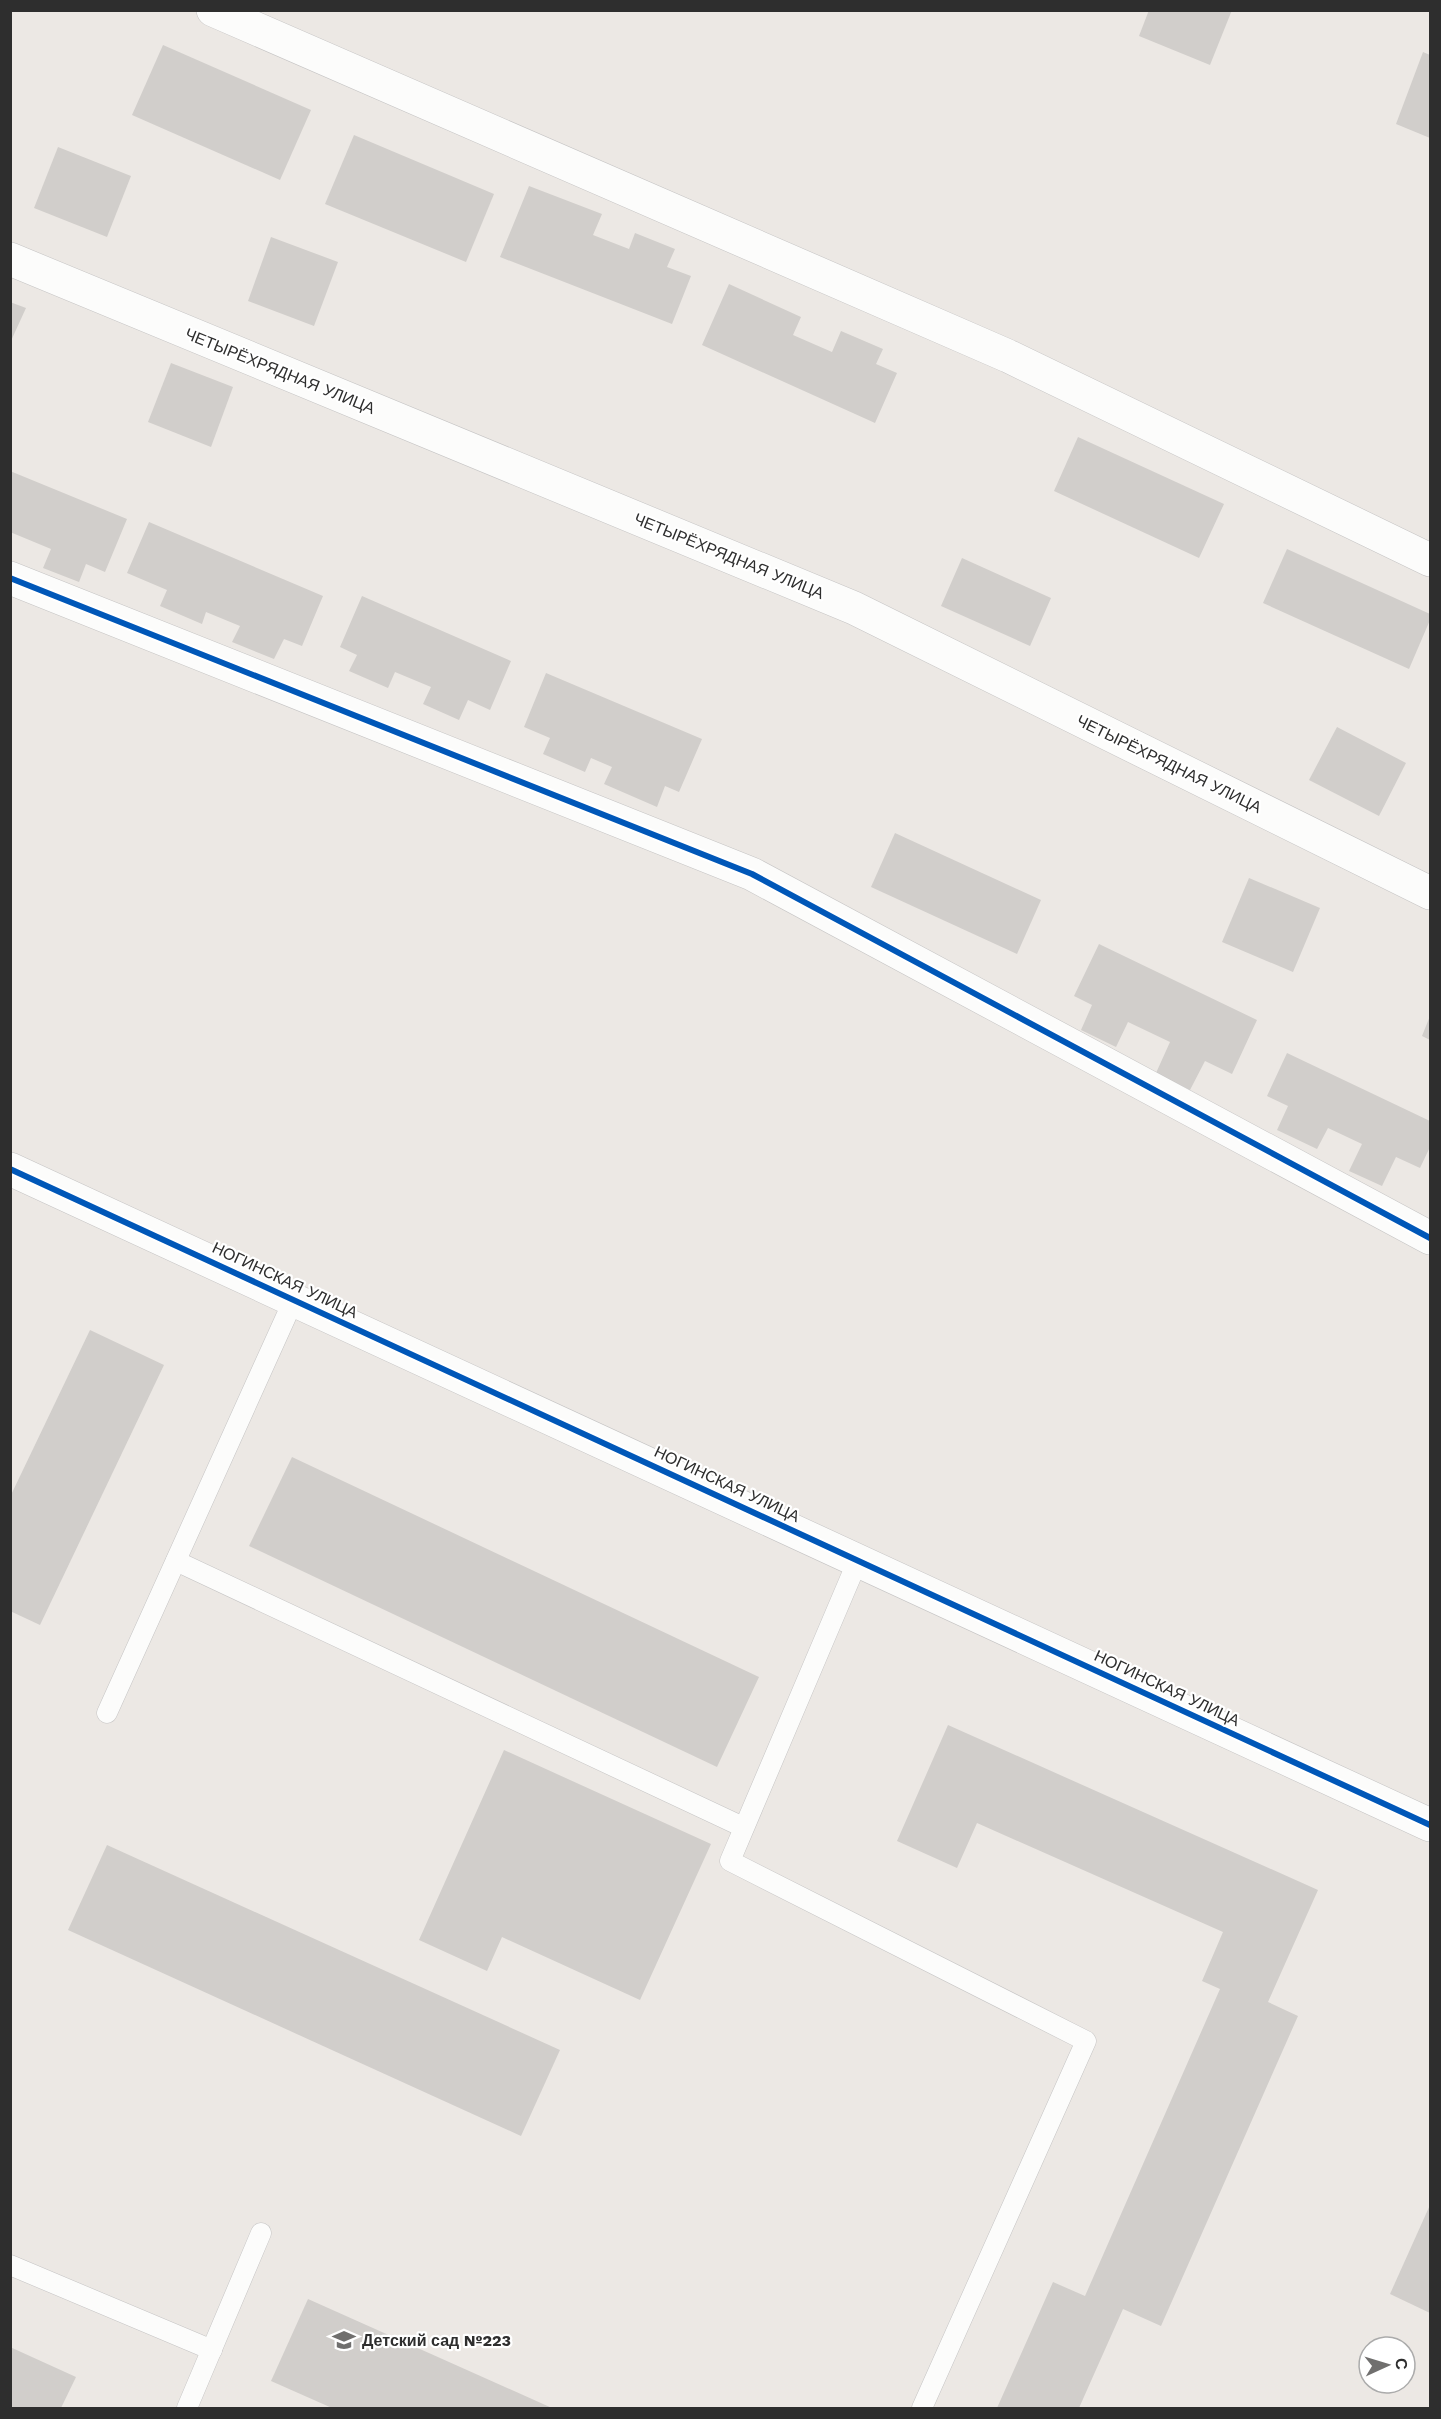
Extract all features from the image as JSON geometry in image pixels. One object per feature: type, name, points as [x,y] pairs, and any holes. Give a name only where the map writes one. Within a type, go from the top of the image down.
[{"type":"street","points":[[213,10],[1008,356],[1431,561]]},
{"type":"street","name":"ЧЕТЫРЁХРЯДНАЯ УЛИЦА","points":[[10,259],[854,608],[1431,894]]},
{"type":"street","points":[[10,578],[752,874],[1431,1238]]},
{"type":"street","name":"НОГИНСКАЯ УЛИЦА","points":[[10,1169],[1431,1825]]},
{"type":"lane","points":[[107,1713],[294,1299]]},
{"type":"lane","points":[[858,1560],[730,1861],[1086,2041],[922,2409]]},
{"type":"lane","points":[[176,1562],[743,1827]]},
{"type":"lane","points":[[187,2409],[261,2233]]},
{"type":"lane","points":[[10,2265],[212,2350]]},
{"type":"building","points":[[1149,10],[1232,10],[1210,65],[1139,36]]},
{"type":"building","points":[[163,45],[311,110],[280,180],[132,115]]},
{"type":"building","points":[[1423,52],[1430,55],[1430,138],[1396,124]]},
{"type":"building","points":[[354,135],[494,194],[466,262],[325,204]]},
{"type":"building","points":[[58,147],[131,176],[107,237],[34,208]]},
{"type":"building","points":[[529,186],[602,214],[593,235],[629,249],[635,233],[675,249],[667,267],[691,276],[672,324],[500,257]]},
{"type":"building","points":[[271,237],[338,262],[314,326],[248,301]]},
{"type":"building","points":[[729,284],[801,317],[793,335],[832,352],[841,331],[883,349],[876,364],[897,373],[875,423],[702,345]]},
{"type":"building","points":[[10,302],[26,308],[10,343]]},
{"type":"building","points":[[171,363],[233,387],[211,447],[148,422]]},
{"type":"building","points":[[1078,437],[1224,504],[1199,558],[1054,491]]},
{"type":"building","points":[[10,471],[127,519],[105,572],[86,564],[79,582],[43,568],[51,549],[10,532]]},
{"type":"building","points":[[149,522],[323,596],[302,646],[284,639],[274,659],[232,642],[240,626],[206,612],[202,624],[160,606],[167,590],[127,573]]},
{"type":"building","points":[[1287,549],[1430,614],[1430,620],[1409,669],[1263,603]]},
{"type":"building","points":[[962,558],[1051,598],[1030,646],[941,606]]},
{"type":"building","points":[[362,596],[511,661],[490,710],[468,700],[459,720],[423,704],[431,687],[395,672],[388,688],[349,671],[357,655],[340,647]]},
{"type":"building","points":[[546,673],[702,739],[679,792],[665,786],[657,807],[604,784],[612,767],[591,758],[585,772],[543,754],[550,738],[524,727]]},
{"type":"building","points":[[1337,727],[1406,763],[1379,816],[1309,780]]},
{"type":"building","points":[[895,833],[1041,900],[1017,954],[871,887]]},
{"type":"building","points":[[1249,878],[1320,908],[1293,972],[1222,942]]},
{"type":"building","points":[[1099,944],[1257,1020],[1232,1074],[1205,1061],[1190,1090],[1156,1073],[1170,1042],[1128,1022],[1116,1047],[1081,1030],[1092,1005],[1074,996]]},
{"type":"building","points":[[1430,1016],[1430,1040],[1422,1036]]},
{"type":"building","points":[[1287,1053],[1430,1121],[1430,1147],[1420,1168],[1396,1157],[1382,1186],[1349,1171],[1362,1144],[1328,1128],[1317,1149],[1277,1130],[1288,1106],[1267,1096]]},
{"type":"building","points":[[90,1330],[164,1365],[40,1625],[10,1611],[10,1497]]},
{"type":"building","points":[[292,1457],[759,1677],[717,1767],[249,1546]]},
{"type":"building","points":[[948,1725],[1318,1890],[1268,2002],[1298,2016],[1161,2326],[1123,2309],[1079,2408],[997,2408],[1053,2282],[1085,2296],[1220,1989],[1202,1981],[1223,1932],[977,1823],[957,1868],[897,1841]]},
{"type":"building","points":[[504,1750],[711,1844],[640,2000],[502,1937],[487,1971],[419,1940]]},
{"type":"building","points":[[107,1845],[560,2050],[521,2136],[68,1930]]},
{"type":"building","points":[[1430,2205],[1430,2313],[1390,2294]]},
{"type":"building","name":"Детский сад №223","points":[[308,2299],[552,2408],[332,2408],[271,2381]]},
{"type":"building","points":[[10,2347],[76,2377],[61,2408],[10,2408]]},
{"type":"cycle path","points":[[10,578],[752,874],[1430,1238]]},
{"type":"cycle path","points":[[10,1169],[1430,1825]]},
{"type":"place","name":"Детский сад №223","points":[[344,2340]]}]
